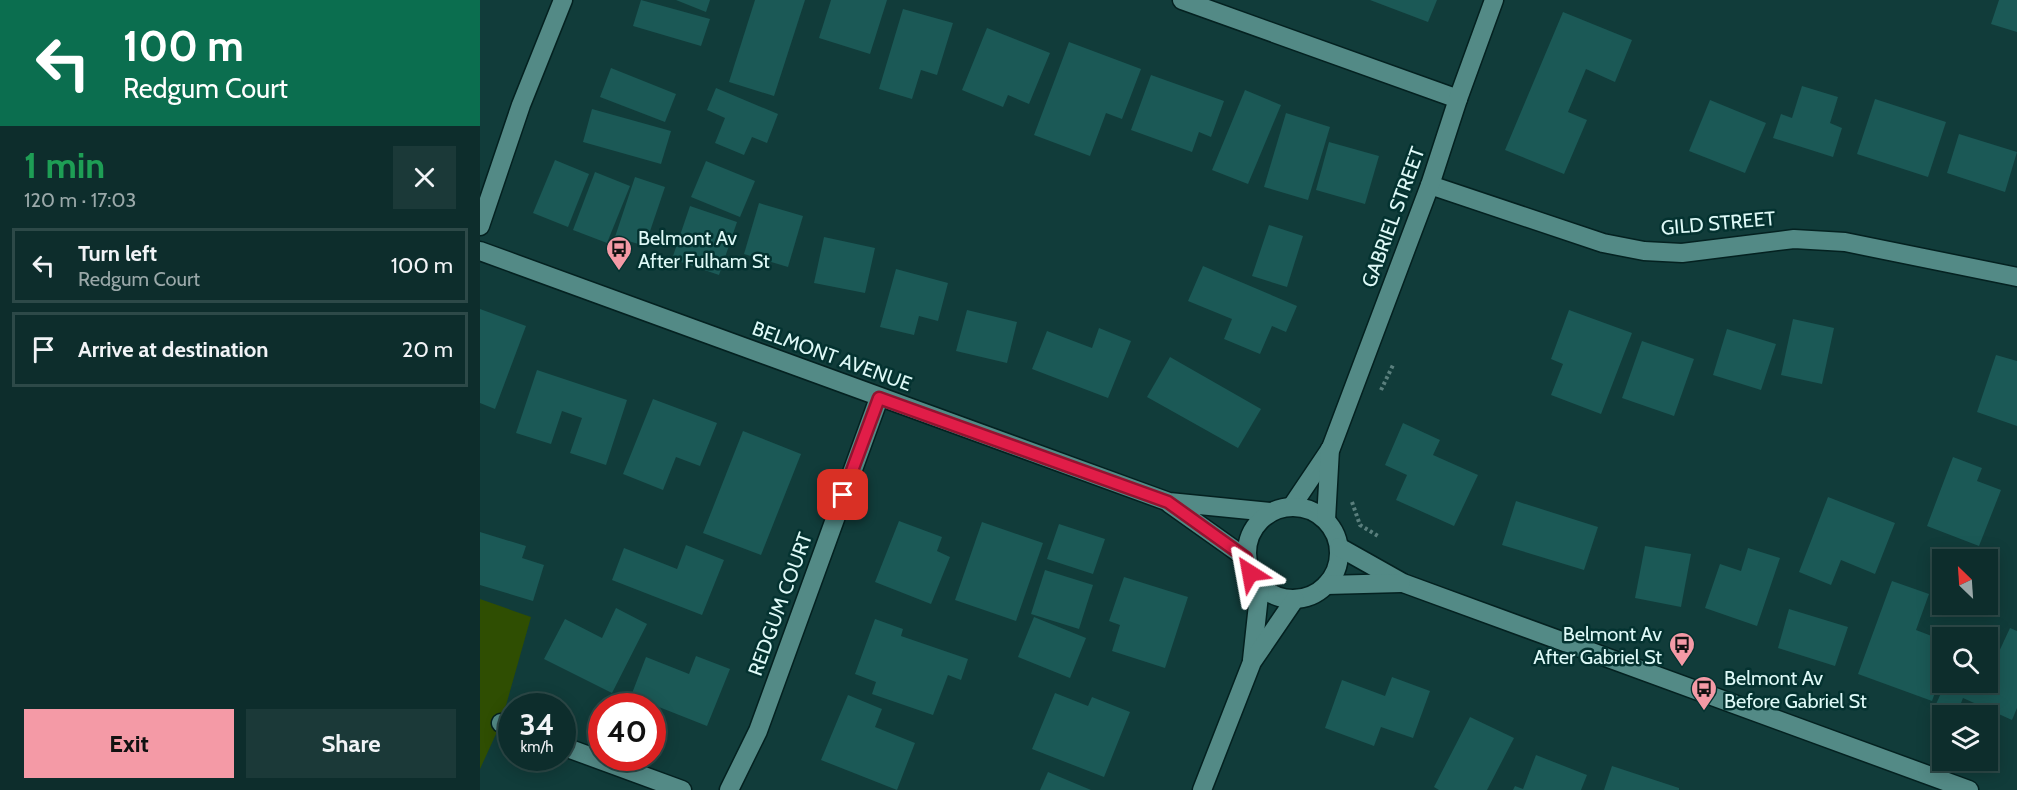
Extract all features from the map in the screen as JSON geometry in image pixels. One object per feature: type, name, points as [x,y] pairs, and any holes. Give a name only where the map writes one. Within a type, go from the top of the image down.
[{"type":"street","points":[[480,226],[521,105],[563,0]]},
{"type":"street","points":[[1182,0],[1458,99]]},
{"type":"street","name":"GABRIEL STREET","points":[[1292,506],[1330,448],[1430,185],[1494,0]]},
{"type":"street","name":"GILD STREET","points":[[1430,185],[1603,243],[1644,251],[1682,253],[1794,239],[1845,242],[2017,277]]},
{"type":"street","name":"BELMONT AVENUE","points":[[480,251],[1168,502],[1270,512]]},
{"type":"street","name":"REDGUM COURT","points":[[729,790],[758,731],[879,398]]},
{"type":"street","name":"GABRIEL STREET","points":[[1326,520],[1330,448]]},
{"type":"street","name":"BELMONT AVENUE","points":[[1168,502],[1246,558]]},
{"type":"street","points":[[1292,506],[1316,512],[1335,532],[1339,547],[1339,561],[1335,574],[1317,593],[1295,599],[1282,598],[1270,594],[1250,573],[1246,558],[1251,531],[1270,512],[1292,506]]},
{"type":"street","points":[[1339,547],[1403,583],[1969,790]]},
{"type":"street","points":[[1326,585],[1403,583]]},
{"type":"street","points":[[1252,662],[1260,586]]},
{"type":"street","points":[[1202,790],[1252,662],[1295,599]]},
{"type":"street","points":[[576,751],[682,790]]},
{"type":"path","points":[[1376,399],[1394,363]]},
{"type":"path","points":[[1350,496],[1360,525],[1378,536]]},
{"type":"green space","points":[[480,599],[531,617],[509,693],[498,693],[498,730],[480,769]]},
{"type":"building","points":[[641,0],[710,19],[701,46],[633,26]]},
{"type":"building","points":[[676,0],[710,0],[706,12]]},
{"type":"building","points":[[755,0],[805,0],[774,96],[729,82]]},
{"type":"building","points":[[831,0],[887,0],[870,54],[819,38]]},
{"type":"building","points":[[1370,0],[1437,0],[1428,22]]},
{"type":"building","points":[[1999,0],[2017,0],[2017,32],[1991,24]]},
{"type":"building","points":[[903,9],[953,23],[937,75],[921,70],[912,99],[879,89]]},
{"type":"building","points":[[1563,12],[1632,40],[1615,82],[1586,69],[1568,112],[1587,120],[1564,174],[1505,150]]},
{"type":"building","points":[[987,28],[1050,53],[1029,104],[1008,95],[1003,107],[962,90]]},
{"type":"building","points":[[1069,42],[1141,69],[1122,119],[1106,113],[1090,156],[1034,135]]},
{"type":"building","points":[[611,68],[676,94],[665,122],[600,97]]},
{"type":"building","points":[[1151,75],[1224,101],[1211,137],[1199,132],[1192,152],[1131,130]]},
{"type":"building","points":[[1802,86],[1838,97],[1830,123],[1842,128],[1833,157],[1773,138],[1781,114],[1792,118]]},
{"type":"building","points":[[716,88],[778,114],[767,143],[752,137],[744,155],[715,143],[725,118],[707,110]]},
{"type":"building","points":[[1245,90],[1281,105],[1248,184],[1212,170]]},
{"type":"building","points":[[1875,99],[1946,122],[1928,177],[1857,154]]},
{"type":"building","points":[[1710,100],[1766,123],[1745,173],[1689,151]]},
{"type":"building","points":[[592,109],[671,131],[661,164],[583,142]]},
{"type":"building","points":[[1286,113],[1330,127],[1308,200],[1264,187]]},
{"type":"building","points":[[1959,134],[2017,152],[2005,192],[1947,173]]},
{"type":"building","points":[[1329,142],[1379,156],[1365,204],[1316,190]]},
{"type":"building","points":[[555,160],[589,174],[568,227],[533,213]]},
{"type":"building","points":[[706,161],[755,181],[740,217],[691,197]]},
{"type":"building","points":[[595,172],[630,186],[607,243],[573,230]]},
{"type":"building","points":[[635,177],[665,187],[645,246],[615,237]]},
{"type":"building","points":[[759,203],[803,216],[788,267],[744,254]]},
{"type":"building","points":[[690,206],[737,222],[719,275],[672,259]]},
{"type":"building","points":[[1269,225],[1303,236],[1287,287],[1252,276]]},
{"type":"building","points":[[824,237],[875,248],[865,293],[814,283]]},
{"type":"building","points":[[1203,266],[1297,306],[1286,332],[1272,326],[1260,354],[1224,339],[1232,319],[1188,301]]},
{"type":"building","points":[[896,269],[948,283],[938,321],[919,316],[914,335],[880,327]]},
{"type":"building","points":[[480,309],[526,326],[495,409],[480,403]]},
{"type":"building","points":[[967,310],[1017,322],[1007,363],[956,351]]},
{"type":"building","points":[[1569,310],[1632,333],[1601,414],[1551,395],[1563,364],[1551,359]]},
{"type":"building","points":[[1793,319],[1834,328],[1822,384],[1781,375]]},
{"type":"building","points":[[1099,328],[1131,341],[1108,398],[1032,369],[1047,331],[1092,348]]},
{"type":"building","points":[[1727,329],[1776,344],[1761,390],[1713,375]]},
{"type":"building","points":[[1642,341],[1694,359],[1674,416],[1622,398]]},
{"type":"building","points":[[1996,355],[2017,361],[2017,426],[1977,412]]},
{"type":"building","points":[[1170,357],[1261,409],[1238,448],[1147,397]]},
{"type":"building","points":[[537,370],[627,400],[606,465],[570,453],[582,418],[562,411],[551,444],[516,433]]},
{"type":"building","points":[[653,399],[717,423],[700,466],[676,457],[663,490],[623,474]]},
{"type":"building","points":[[1403,423],[1440,440],[1433,455],[1478,475],[1454,526],[1396,500],[1407,475],[1385,465]]},
{"type":"building","points":[[743,431],[801,454],[761,555],[703,533]]},
{"type":"building","points":[[1953,457],[1982,468],[1977,481],[2001,490],[1979,546],[1927,526]]},
{"type":"building","points":[[1828,497],[1895,523],[1875,574],[1841,560],[1831,585],[1799,572]]},
{"type":"building","points":[[1516,501],[1598,527],[1584,570],[1502,545]]},
{"type":"building","points":[[899,521],[942,537],[937,551],[950,557],[931,604],[875,582]]},
{"type":"building","points":[[982,522],[1043,543],[1016,621],[955,600]]},
{"type":"building","points":[[1059,524],[1105,539],[1093,574],[1047,559]]},
{"type":"building","points":[[480,532],[526,546],[522,558],[544,565],[533,601],[480,585]]},
{"type":"building","points":[[686,545],[724,560],[702,615],[612,580],[624,548],[677,569]]},
{"type":"building","points":[[1645,546],[1691,554],[1681,607],[1635,598]]},
{"type":"building","points":[[1748,548],[1780,558],[1757,626],[1705,608],[1720,564],[1741,571]]},
{"type":"building","points":[[1045,570],[1093,585],[1079,629],[1031,614]]},
{"type":"building","points":[[1124,577],[1188,597],[1165,668],[1112,651],[1120,625],[1109,621]]},
{"type":"building","points":[[1892,581],[1929,594],[1916,630],[1932,636],[1932,693],[1935,693],[1932,701],[1858,674]]},
{"type":"building","points":[[616,608],[647,624],[612,693],[544,659],[565,619],[602,638]]},
{"type":"building","points":[[1789,609],[1848,627],[1835,666],[1778,648]]},
{"type":"building","points":[[1034,617],[1086,638],[1070,678],[1018,657]]},
{"type":"building","points":[[875,619],[903,629],[901,636],[968,659],[961,680],[948,675],[933,715],[872,694],[876,682],[855,674]]},
{"type":"building","points":[[2010,628],[2017,631],[2017,708],[2012,720],[1998,714],[1998,705],[1979,705],[1963,698],[1960,705],[1936,705],[1941,693],[1998,693],[1998,654]]},
{"type":"building","points":[[696,656],[730,669],[707,726],[666,710],[666,693],[632,693],[646,657],[689,674]]},
{"type":"building","points":[[1392,677],[1430,691],[1413,738],[1381,727],[1374,746],[1325,728],[1342,680],[1385,696]]},
{"type":"building","points":[[1055,693],[1088,706],[1092,697],[1130,712],[1104,777],[1032,749]]},
{"type":"building","points":[[848,695],[882,709],[875,727],[915,743],[897,790],[821,760]]},
{"type":"building","points":[[1470,717],[1514,738],[1487,790],[1439,790],[1434,787]]},
{"type":"building","points":[[1536,755],[1587,775],[1581,790],[1513,790],[1515,786],[1523,789]]},
{"type":"building","points":[[1612,766],[1679,788],[1679,790],[1604,790]]},
{"type":"building","points":[[1048,772],[1091,790],[1040,790]]},
{"type":"place","name":"Belmont Av After Fulham St","points":[[619,272]]},
{"type":"place","name":"Belmont Av After Gabriel St","points":[[1682,668]]},
{"type":"place","name":"Belmont Av Before Gabriel St","points":[[1704,712]]},
{"type":"route","points":[[843,495],[879,398],[1168,502],[1246,558],[1250,573]]}]
